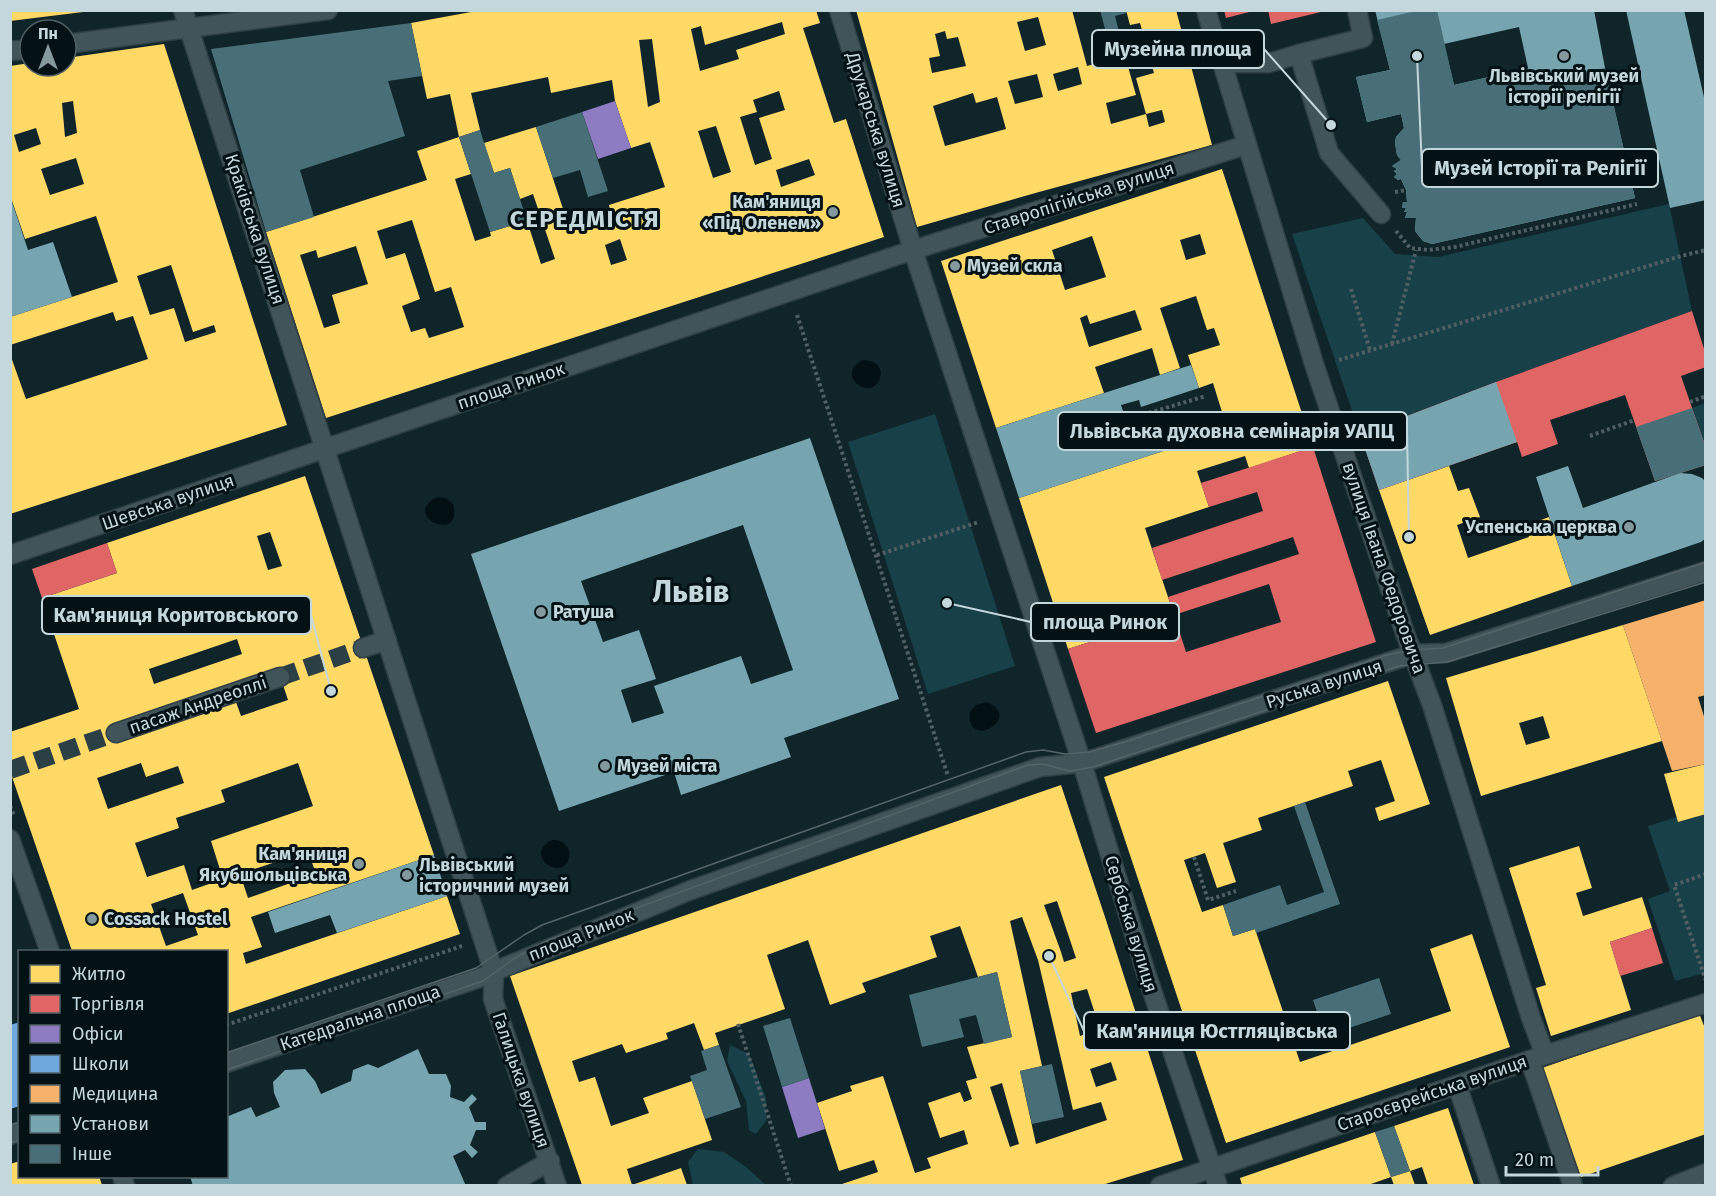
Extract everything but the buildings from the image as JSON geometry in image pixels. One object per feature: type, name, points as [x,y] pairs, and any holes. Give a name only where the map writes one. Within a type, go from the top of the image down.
[{"type":"street","name":"Краківська вулиця","points":[[183,10],[325,448]]},
{"type":"street","points":[[78,43],[190,30],[328,10]]},
{"type":"street","name":"Друкарська вулиця","points":[[839,10],[913,250]]},
{"type":"street","name":"вулиця Івана Федоровича","points":[[1206,10],[1315,367],[1432,705],[1531,1018],[1537,1057],[1573,1185]]},
{"type":"street","points":[[1222,63],[1269,63],[1363,38],[1357,10]]},
{"type":"street","points":[[1299,54],[1329,153],[1381,214]]},
{"type":"street","name":"Ставропігійська вулиця","points":[[913,250],[1246,145]]},
{"type":"street","points":[[913,250],[1082,763]]},
{"type":"street","name":"площа Ринок","points":[[325,448],[913,250]]},
{"type":"street","points":[[325,448],[494,973]]},
{"type":"street","name":"Шевська вулиця","points":[[10,555],[325,448]]},
{"type":"street","name":"Руська вулиця","points":[[1082,763],[1413,654],[1446,653],[1706,571]]},
{"type":"street","points":[[363,648],[387,640]]},
{"type":"street","name":"пасаж Андреоллі","points":[[116,733],[280,677]]},
{"type":"street","name":"площа Ринок","points":[[494,973],[691,890],[1040,767],[1082,763]]},
{"type":"street","name":"Сербська вулиця","points":[[1082,763],[1146,973],[1218,1185]]},
{"type":"street","points":[[10,839],[50,950]]},
{"type":"street","name":"Катедральна площа","points":[[228,1062],[494,973]]},
{"type":"street","name":"Галицька вулиця","points":[[494,973],[493,999],[557,1185]]},
{"type":"street","name":"Староєврейська вулиця","points":[[1160,1185],[1537,1057],[1706,1003]]},
{"type":"street","points":[[1457,1085],[1491,1185]]},
{"type":"street","points":[[507,1185],[550,1161]]},
{"type":"street","points":[[1673,1185],[1706,1173]]},
{"type":"path","points":[[1381,214],[1410,248],[1428,250],[1455,247],[1637,204]]},
{"type":"path","points":[[1392,344],[1416,250]]},
{"type":"path","points":[[1315,367],[1669,259],[1706,250]]},
{"type":"path","points":[[1352,289],[1370,350]]},
{"type":"path","points":[[789,292],[955,796]]},
{"type":"path","points":[[1125,415],[1145,414],[1206,396]]},
{"type":"path","points":[[1690,402],[1706,396]]},
{"type":"path","points":[[1590,436],[1635,420]]},
{"type":"path","points":[[877,555],[970,525]]},
{"type":"path","points":[[1194,857],[1208,900],[1236,891]]},
{"type":"path","points":[[1706,874],[1674,885],[1706,981]]},
{"type":"path","points":[[228,1024],[462,946]]},
{"type":"path","points":[[738,1024],[791,1185]]},
{"type":"shaded area","points":[[1669,204],[1692,311],[1360,434],[1292,234],[1363,218],[1395,254],[1438,257]]},
{"type":"shaded area","points":[[863,360],[874,363],[879,367],[881,374],[876,385],[870,388],[857,384],[853,379],[852,373],[855,366]]},
{"type":"shaded area","points":[[1705,403],[1705,448],[1692,408]]},
{"type":"shaded area","points":[[935,414],[1015,666],[928,694],[848,442]]},
{"type":"shaded area","points":[[437,497],[446,498],[453,504],[454,516],[450,523],[443,525],[435,523],[428,518],[425,512],[427,504]]},
{"type":"shaded area","points":[[986,702],[996,708],[999,716],[997,722],[991,728],[976,729],[971,724],[970,712],[976,705]]},
{"type":"shaded area","points":[[1705,814],[1705,973],[1675,981],[1648,899],[1670,891],[1648,826],[1677,817],[1679,822]]},
{"type":"shaded area","points":[[552,840],[563,842],[570,854],[565,865],[559,868],[547,864],[542,859],[541,853],[544,846]]},
{"type":"shaded area","points":[[730,1045],[749,1054],[766,1098],[766,1121],[756,1134],[749,1130],[746,1101],[727,1061]]},
{"type":"shaded area","points":[[698,1149],[724,1152],[766,1185],[693,1185],[688,1162]]},
{"type":"tunnel","points":[[280,677],[363,648]]},
{"type":"tunnel","points":[[10,770],[116,733]]},
{"type":"tram line","points":[[228,1052],[476,968],[542,925],[1026,752],[1043,750],[1065,754],[1089,752],[1125,742],[1387,655],[1412,650],[1443,648],[1706,562]]},
{"type":"tram line","points":[[228,1069],[483,981],[515,958],[549,940],[1028,765],[1043,764],[1070,771],[1093,767],[1399,666],[1447,662],[1706,582]]},
{"type":"tram line","points":[[10,1125],[18,1123]]},
{"type":"tram line","points":[[10,1143],[18,1141]]},
{"type":"place","name":"Музей Історії та Релігії","points":[[1417,56]]},
{"type":"place","name":"Львівський музей історії релігії","points":[[1564,56]]},
{"type":"place","name":"Музейна площа","points":[[1331,125]]},
{"type":"place","name":"Кам'яниця «Під Оленем»","points":[[833,212]]},
{"type":"place","name":"Музей скла","points":[[955,266]]},
{"type":"place","name":"Успенська церква","points":[[1629,527]]},
{"type":"place","name":"Львівська духовна семінарія УАПЦ","points":[[1409,537]]},
{"type":"place","name":"площа Ринок","points":[[947,603]]},
{"type":"place","name":"Ратуша","points":[[541,612]]},
{"type":"place","name":"Кам'яниця Коритовського","points":[[331,691]]},
{"type":"place","name":"Музей міста","points":[[605,766]]},
{"type":"place","name":"Кам'яниця Якубшольцівська","points":[[359,864]]},
{"type":"place","name":"Львівський історичний музей","points":[[407,875]]},
{"type":"place","name":"Cossack Hostel","points":[[92,919]]},
{"type":"place","name":"Кам'яниця Юстгляцівська","points":[[1049,956]]},
{"type":"district","name":"СЕРЕДМІСТЯ","points":[[585,219]]},
{"type":"district","name":"Львів","points":[[691,592]]}]
